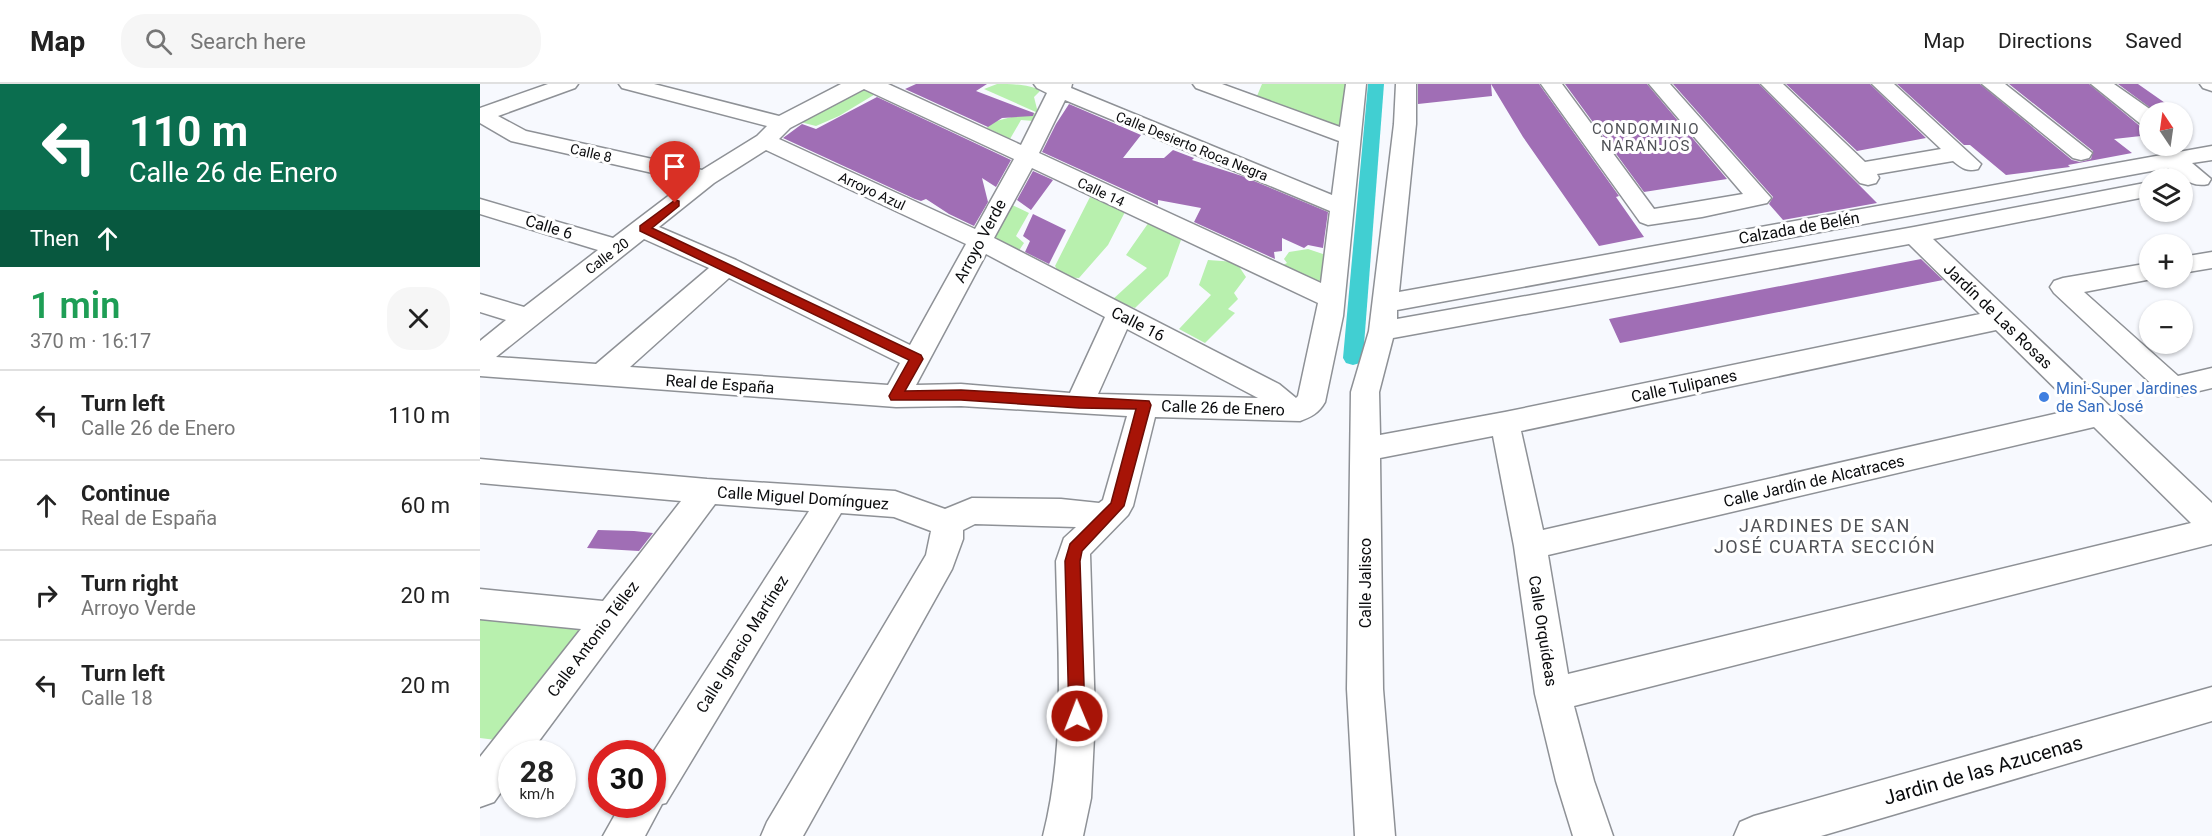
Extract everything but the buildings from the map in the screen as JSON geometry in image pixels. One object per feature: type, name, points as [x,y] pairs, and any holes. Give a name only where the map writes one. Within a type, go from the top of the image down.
[{"type":"street","points":[[481,115],[568,84]]},
{"type":"street","points":[[629,84],[782,123]]},
{"type":"street","points":[[694,102],[721,84]]},
{"type":"street","name":"Calle 20","points":[[480,355],[526,317],[644,229],[706,178],[765,141],[782,123],[857,84]]},
{"type":"street","name":"Calle 14","points":[[871,84],[1331,298]]},
{"type":"street","points":[[1203,84],[1350,138]]},
{"type":"street","points":[[1299,409],[1311,402],[1330,316],[1356,84]]},
{"type":"street","name":"Calle Jalisco","points":[[1375,836],[1365,689],[1365,392],[1384,317],[1406,124],[1406,84]]},
{"type":"street","points":[[1551,84],[1648,217],[1702,210],[1759,198],[1659,84]]},
{"type":"street","points":[[1771,84],[1864,174],[1887,165],[1964,158],[1882,84]]},
{"type":"street","points":[[1992,84],[2081,153]]},
{"type":"street","points":[[2101,84],[2139,112]]},
{"type":"street","name":"Arroyo Verde","points":[[896,396],[1026,157],[1055,86]]},
{"type":"street","name":"Calle Desierto Roca Negra","points":[[1055,86],[1341,207]]},
{"type":"street","name":"Calle 8","points":[[481,115],[519,136],[706,178]]},
{"type":"street","name":"Arroyo Azul","points":[[765,141],[980,241]]},
{"type":"street","name":"Calzada de Belén","points":[[1384,317],[1668,252],[1929,204],[2164,156]]},
{"type":"street","points":[[2191,156],[2198,180]]},
{"type":"street","points":[[1887,165],[1929,204]]},
{"type":"street","name":"Calzada de Belén","points":[[1384,317],[1686,276],[2139,191]]},
{"type":"street","name":"Calle 6","points":[[480,206],[618,248]]},
{"type":"street","points":[[1702,210],[1725,242]]},
{"type":"street","points":[[644,229],[727,266],[916,359]]},
{"type":"street","name":"Jardín de Las Rosas","points":[[1914,235],[2212,523]]},
{"type":"street","name":"Calle 16","points":[[980,241],[1269,391],[1299,409]]},
{"type":"street","points":[[1668,252],[1686,276]]},
{"type":"street","points":[[2193,263],[2212,260]]},
{"type":"street","points":[[602,376],[727,266]]},
{"type":"street","points":[[2139,273],[2064,287],[2169,384],[2178,386],[2212,378]]},
{"type":"street","points":[[480,303],[526,317]]},
{"type":"street","points":[[1079,404],[1119,314]]},
{"type":"street","name":"Calle Tulipanes","points":[[1364,449],[1505,423],[2002,319]]},
{"type":"street","name":"Real de España","points":[[480,366],[896,396],[961,395]]},
{"type":"street","name":"Calle 26 de Enero","points":[[961,395],[1079,404],[1299,409]]},
{"type":"street","points":[[1063,836],[1072,798],[1077,716],[1072,561],[1076,548],[1117,506],[1144,405]]},
{"type":"street","name":"Calle Jardín de Alcatraces","points":[[1530,546],[2099,416]]},
{"type":"street","name":"Calle Orquídeas","points":[[1505,423],[1530,546],[1553,694],[1575,781],[1593,836]]},
{"type":"street","name":"Calle Miguel Domínguez","points":[[480,471],[707,491],[895,504],[947,523]]},
{"type":"street","name":"Calle Antonio Téllez","points":[[487,770],[707,491]]},
{"type":"street","name":"Calle Ignacio Martínez","points":[[666,767],[832,500]]},
{"type":"street","points":[[781,836],[940,558],[947,539],[947,523],[972,511],[1061,512],[1105,517]]},
{"type":"street","points":[[1553,694],[2212,531]]},
{"type":"street","points":[[480,604],[609,617]]},
{"type":"street","name":"Jardin de las Azucenas","points":[[1754,836],[2212,704]]},
{"type":"street","points":[[623,836],[634,818]]},
{"type":"green space","points":[[997,84],[1014,84],[1040,91],[1034,97],[1038,113],[984,89]]},
{"type":"green space","points":[[1262,84],[1348,84],[1343,128],[1336,128],[1257,96]]},
{"type":"green space","points":[[862,88],[877,93],[839,116],[816,126],[796,121]]},
{"type":"green space","points":[[1030,112],[1038,114],[1034,121],[1021,120],[1010,139],[987,128],[989,123]]},
{"type":"green space","points":[[1090,197],[1125,212],[1108,245],[1079,278],[1061,277],[1055,266]]},
{"type":"green space","points":[[1010,204],[1029,213],[1016,236],[1024,243],[1018,252],[993,239]]},
{"type":"green space","points":[[1149,222],[1181,240],[1168,276],[1135,308],[1112,300],[1147,268],[1126,255]]},
{"type":"green space","points":[[1308,249],[1326,255],[1324,279],[1316,282],[1283,265],[1287,263],[1284,259],[1289,252]]},
{"type":"green space","points":[[1208,260],[1236,262],[1246,277],[1234,293],[1238,299],[1228,309],[1235,313],[1205,343],[1179,329],[1211,295],[1199,285]]},
{"type":"green space","points":[[480,591],[625,602],[521,740],[480,738]]},
{"type":"waterway","points":[[1353,358],[1376,84]]},
{"type":"place","name":"Mini-Super Jardines de San José","points":[[2044,397]]},
{"type":"district","name":"CONDOMINIO NARANJOS","points":[[1646,138]]},
{"type":"district","name":"JARDINES DE SAN JOSÉ CUARTA SECCIÓN","points":[[1825,535]]},
{"type":"route","points":[[675,203],[644,229],[727,266],[916,359],[896,396],[961,395],[1079,404],[1144,405],[1117,506],[1087,534],[1076,548],[1072,561],[1076,622],[1077,716]]}]
